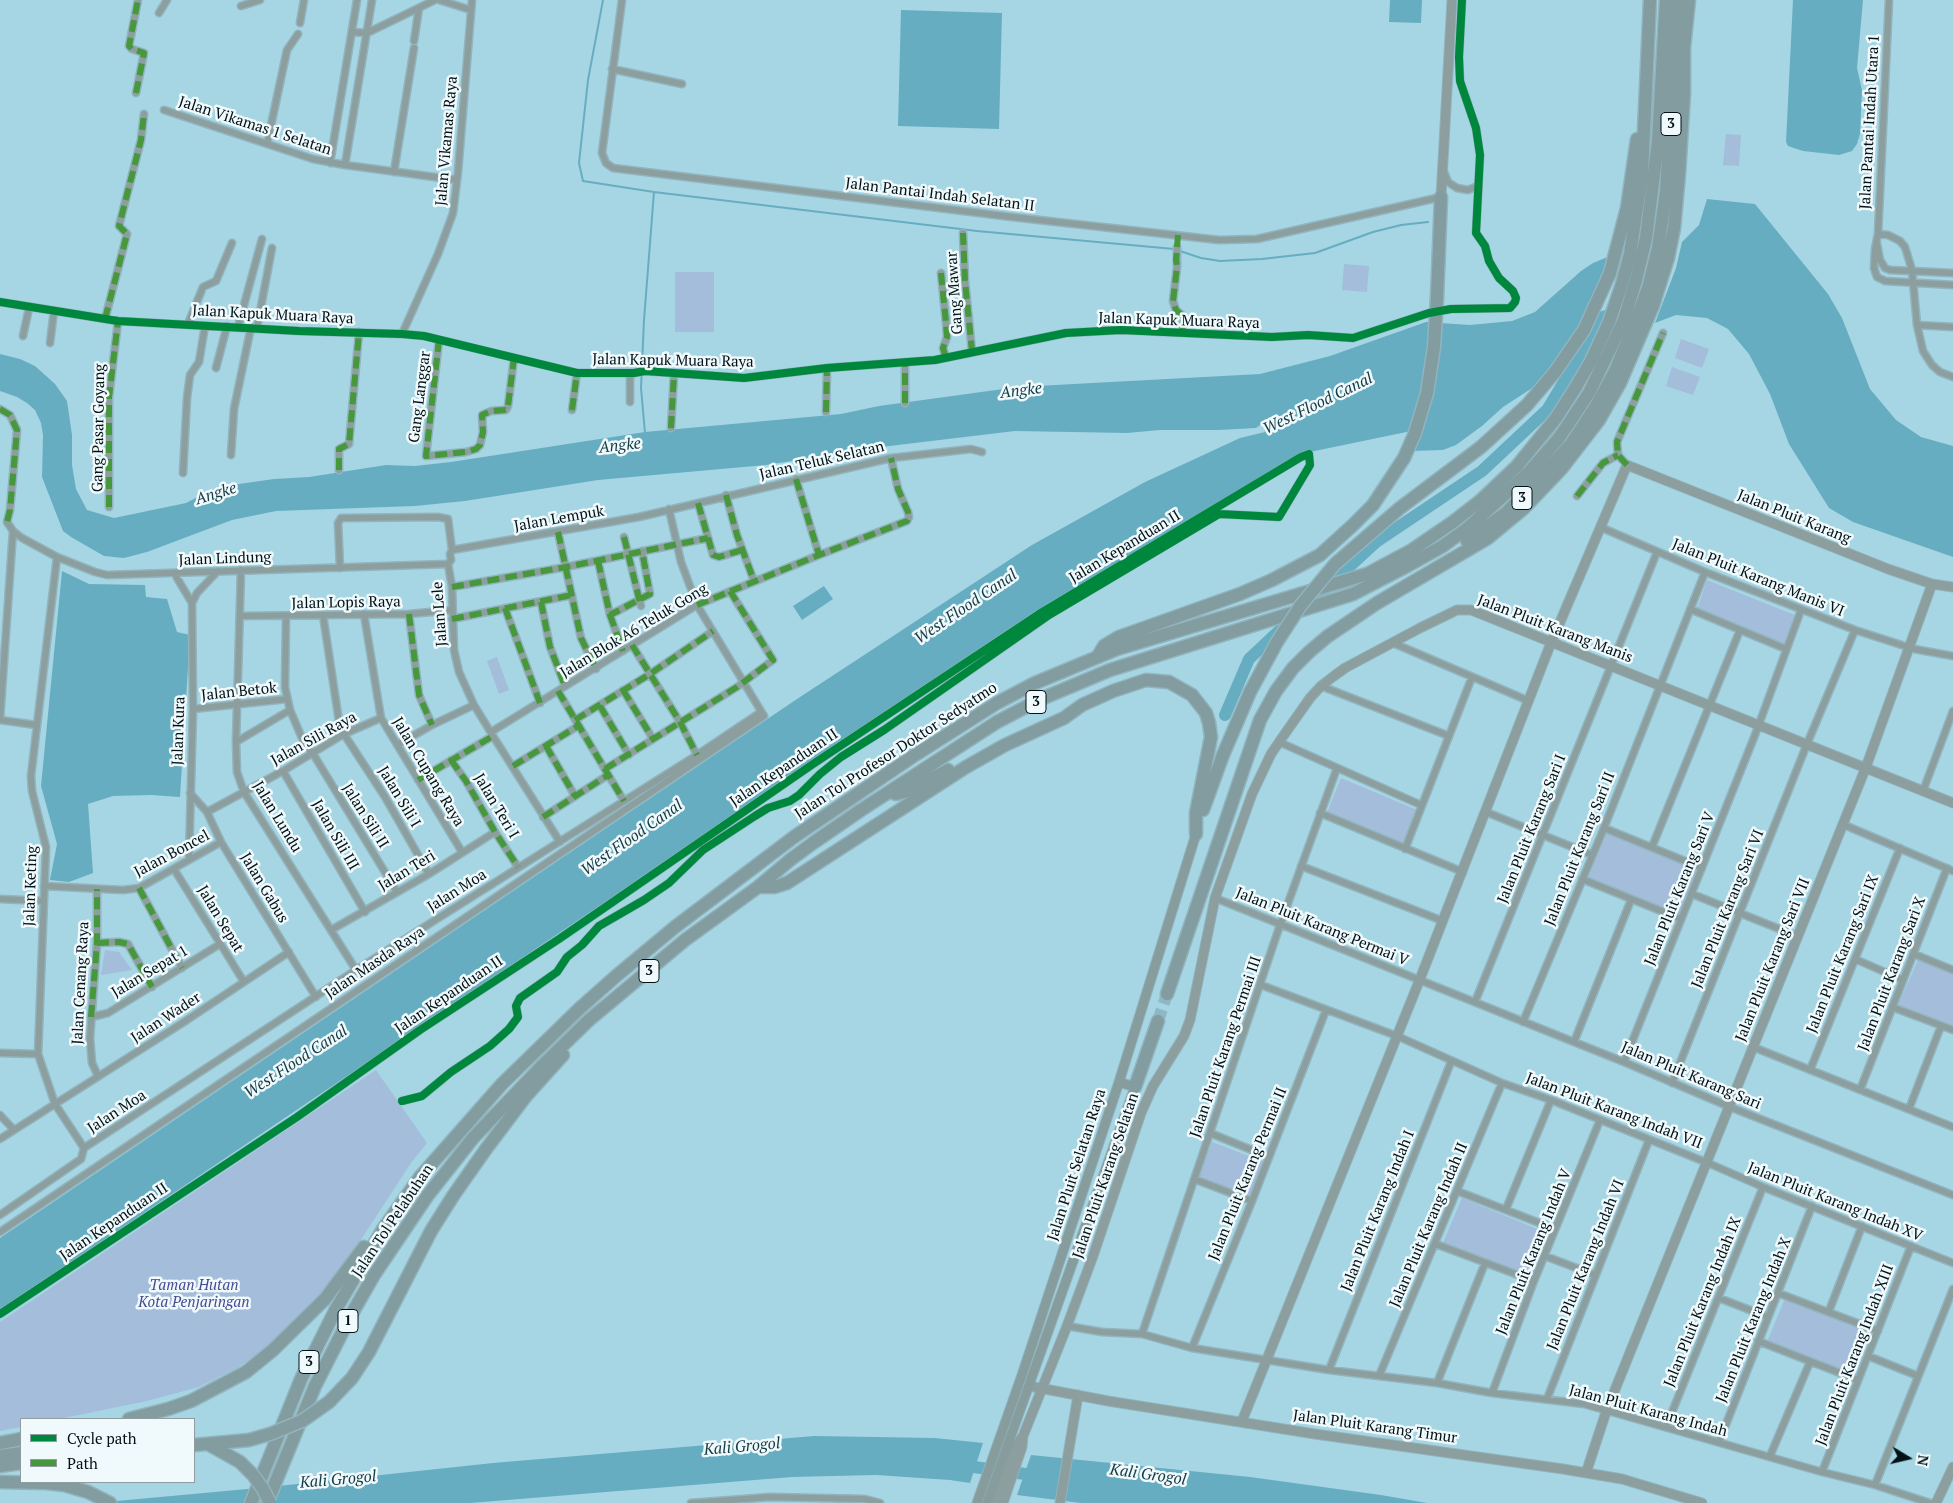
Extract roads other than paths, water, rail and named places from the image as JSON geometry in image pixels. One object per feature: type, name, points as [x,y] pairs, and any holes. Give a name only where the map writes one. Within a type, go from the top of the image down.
[{"type":"highway","name":"3","points":[[1632,209],[1639,133],[1645,117],[1650,0]]},
{"type":"highway","name":"Jalan Tol Profesor Doktor Sedyatmo","points":[[612,1002],[685,940],[758,887],[790,860],[889,792],[997,722],[1057,692],[1110,670],[1353,594],[1409,566],[1443,546],[1469,527],[1529,472],[1559,438],[1589,393],[1624,320],[1646,238],[1658,142],[1666,0]]},
{"type":"highway","name":"Jalan Tol Profesor Doktor Sedyatmo","points":[[1353,594],[1377,591],[1418,571],[1478,534],[1507,512],[1571,444],[1596,406],[1615,371],[1630,335],[1649,285],[1658,248],[1666,192],[1678,0]]},
{"type":"highway","points":[[1167,994],[1260,720],[1276,691],[1293,668],[1308,652],[1328,636],[1377,603],[1488,538],[1523,509],[1562,468],[1599,420],[1620,383],[1644,328],[1668,258],[1674,228],[1684,94],[1684,47],[1689,0]]},
{"type":"highway","points":[[1098,656],[1104,646],[1119,637],[1240,594],[1320,555],[1373,505],[1404,458],[1415,433],[1427,393],[1434,347],[1437,298],[1438,198]]},
{"type":"highway","name":"Jalan Tol Profesor Doktor Sedyatmo","points":[[251,1503],[300,1379],[336,1309],[382,1229],[420,1177],[532,1053],[614,977],[675,927],[794,837],[997,703],[1036,683],[1117,649],[1367,574],[1394,560],[1453,522],[1493,490],[1535,446],[1574,390],[1591,361],[1619,294],[1630,254],[1632,209]]},
{"type":"highway","points":[[1196,834],[1223,755],[1250,692],[1277,642],[1301,605],[1335,564],[1400,508],[1481,447],[1527,404],[1555,372],[1584,330],[1610,273],[1632,209]]},
{"type":"highway","points":[[889,792],[896,794],[905,792],[1047,718],[1113,691],[1146,680],[1169,682],[1192,695],[1200,703],[1209,723],[1210,737],[1196,814],[1196,834]]},
{"type":"highway","points":[[758,887],[774,887],[787,883],[966,767],[1005,745],[1064,718],[1082,705]]},
{"type":"highway","points":[[195,1445],[249,1440],[270,1434],[302,1421],[330,1402],[352,1378],[369,1352],[435,1225],[486,1149],[526,1096],[576,1042],[594,1026],[612,1002]]},
{"type":"highway","name":"Jalan Tol Pelabuhan","points":[[268,1503],[315,1386],[374,1275],[412,1218],[459,1156],[513,1094],[589,1020],[612,1002]]},
{"type":"highway","points":[[1135,1087],[1158,1021]]},
{"type":"highway","points":[[133,1418],[191,1401],[246,1372],[287,1338],[326,1300],[367,1242],[382,1229]]},
{"type":"highway","points":[[0,1443],[20,1439]]},
{"type":"highway","points":[[195,1440],[203,1442],[240,1462],[258,1482],[268,1503]]},
{"type":"highway","points":[[0,1456],[20,1454]]},
{"type":"highway","points":[[0,1466],[20,1463]]},
{"type":"highway","points":[[0,1482],[20,1483]]},
{"type":"highway","points":[[21,1483],[64,1485],[88,1492],[110,1503]]},
{"type":"main road","name":"Jalan Pluit Selatan Raya","points":[[977,1503],[995,1489],[998,1440],[1022,1375],[1119,1082],[1196,834]]},
{"type":"main road","points":[[1119,1082],[1135,1087]]},
{"type":"main road","name":"Jalan Pluit Selatan Raya","points":[[987,1503],[1015,1446],[1029,1386],[1135,1087]]},
{"type":"street","points":[[136,93],[144,52],[132,49],[129,46],[138,0]]},
{"type":"street","points":[[159,13],[167,0]]},
{"type":"street","points":[[241,6],[260,0]]},
{"type":"street","points":[[300,23],[304,0]]},
{"type":"street","points":[[337,164],[357,0]]},
{"type":"street","points":[[337,164],[372,0]]},
{"type":"street","points":[[354,32],[365,33],[437,0],[471,10]]},
{"type":"street","name":"Jalan Vikamas Raya","points":[[402,334],[438,254],[453,213],[472,0]]},
{"type":"street","name":"Jalan Pantai Indah Selatan II","points":[[622,0],[602,153],[603,159],[608,165],[624,170],[1219,240],[1257,239],[1438,198]]},
{"type":"street","points":[[1438,198],[1444,172],[1452,0]]},
{"type":"street","points":[[1444,172],[1448,182],[1457,188],[1468,190],[1478,186],[1480,160],[1478,138],[1460,81],[1459,57],[1462,0]]},
{"type":"street","name":"Jalan Pantai Indah Utara 1","points":[[1889,0],[1878,234],[1874,262],[1877,277],[1885,282],[1912,283]]},
{"type":"street","points":[[394,172],[419,8]]},
{"type":"street","points":[[267,144],[288,50],[298,34]]},
{"type":"street","points":[[612,69],[682,84]]},
{"type":"street","name":"Jalan Vikamas 1 Selatan","points":[[164,110],[289,153],[337,164],[457,180]]},
{"type":"street","points":[[105,319],[127,234],[119,226],[141,140],[144,114]]},
{"type":"street","name":"Jalan Kapuk Muara Raya","points":[[0,302],[118,321],[402,334],[439,340],[577,373],[642,372],[744,378],[827,368],[946,358],[972,351],[1066,333],[1121,330],[1272,337],[1308,335],[1360,337],[1429,312],[1451,309],[1503,309],[1510,308],[1515,302],[1516,298],[1513,292],[1499,278],[1489,261],[1485,246],[1476,233],[1478,186]]},
{"type":"street","name":"Gang Mawar","points":[[963,233],[965,281],[972,351]]},
{"type":"street","points":[[1878,234],[1888,235],[1905,247],[1912,270],[1916,325],[1923,351],[1932,365],[1940,372],[1953,377]]},
{"type":"street","points":[[238,327],[262,239]]},
{"type":"street","points":[[188,324],[203,287],[216,281],[232,243]]},
{"type":"street","points":[[1877,244],[1880,260],[1885,268],[1953,273]]},
{"type":"street","points":[[231,455],[234,409],[272,248]]},
{"type":"street","points":[[1176,250],[1177,267],[1173,301],[1176,310],[1184,317],[1182,332]]},
{"type":"street","points":[[941,273],[947,337],[943,348],[946,358]]},
{"type":"street","points":[[1912,283],[1953,285]]},
{"type":"street","points":[[23,336],[29,308]]},
{"type":"street","points":[[50,343],[54,312]]},
{"type":"street","name":"Gang Pasar Goyang","points":[[109,507],[109,397],[118,321]]},
{"type":"street","points":[[1916,325],[1953,327]]},
{"type":"street","points":[[183,473],[186,406],[190,375],[199,362],[205,326]]},
{"type":"street","points":[[216,368],[227,326]]},
{"type":"street","points":[[339,470],[339,449],[349,444],[359,332]]},
{"type":"street","points":[[1242,1421],[1463,872],[1552,642],[1627,465],[1618,455],[1618,442],[1663,333]]},
{"type":"street","name":"Gang Langgar","points":[[439,340],[426,456],[476,450],[480,445],[483,432],[482,415],[491,411],[507,409],[514,358]]},
{"type":"street","points":[[905,403],[906,362]]},
{"type":"street","points":[[826,412],[827,368]]},
{"type":"street","points":[[572,410],[577,373]]},
{"type":"street","points":[[630,373],[630,402]]},
{"type":"street","points":[[671,428],[674,374]]},
{"type":"street","points":[[0,409],[10,415],[16,430],[10,510],[3,520],[13,531],[0,719],[36,725]]},
{"type":"street","name":"Jalan Teluk Selatan","points":[[669,509],[891,458],[971,449],[982,452]]},
{"type":"street","name":"Jalan Kepanduan II","points":[[0,1314],[297,1117],[420,1030],[566,934],[813,764],[1039,614],[1309,454],[1310,464],[1279,516],[1218,514],[1049,615],[884,730],[841,757],[799,795],[790,801],[768,808],[755,816],[703,850],[669,883],[644,900],[598,926],[582,945],[567,957],[557,972],[520,998],[516,1006],[518,1017],[509,1029],[490,1046],[451,1072],[422,1096],[402,1101]]},
{"type":"street","points":[[1576,496],[1604,463],[1618,455]]},
{"type":"street","name":"Jalan Blok A6 Teluk Gong","points":[[418,780],[565,686],[596,669],[697,605],[907,520],[909,518],[908,512],[898,490],[891,458]]},
{"type":"street","name":"Jalan Pluit Karang","points":[[1627,465],[1817,542],[1932,584],[1953,587]]},
{"type":"street","points":[[796,479],[819,555]]},
{"type":"street","points":[[726,495],[742,550],[754,581]]},
{"type":"street","points":[[698,503],[713,555],[716,557],[742,550]]},
{"type":"street","points":[[669,509],[682,562],[697,605],[762,714]]},
{"type":"street","name":"Jalan Lempuk","points":[[452,550],[639,517],[669,509]]},
{"type":"street","name":"Jalan Lele","points":[[340,568],[338,523],[341,518],[446,518],[449,521],[452,550],[450,554],[451,560],[448,564],[452,587],[454,650],[459,672],[474,704],[542,817],[560,842]]},
{"type":"street","name":"Jalan Pluit Karang Manis VI","points":[[1600,527],[1705,572],[1855,630],[1909,648],[1953,656]]},
{"type":"street","name":"Jalan Lindung","points":[[13,531],[56,557],[107,575],[448,564]]},
{"type":"street","points":[[558,532],[581,638],[596,669]]},
{"type":"street","points":[[624,537],[640,603]]},
{"type":"street","points":[[452,587],[598,561],[708,538]]},
{"type":"street","points":[[610,615],[640,603],[650,594],[642,551]]},
{"type":"street","name":"Jalan Pluit Karang Sari I","points":[[1475,1002],[1657,552]]},
{"type":"street","name":"Jalan Keting","points":[[56,557],[30,776],[32,791],[45,837],[38,1054],[55,1104],[84,1148]]},
{"type":"street","points":[[598,561],[610,615],[623,651]]},
{"type":"street","name":"Jalan Lundu","points":[[241,570],[236,742],[237,772],[244,792],[356,970]]},
{"type":"street","points":[[192,603],[197,593],[216,572]]},
{"type":"street","name":"Jalan Pluit Karang Sari II","points":[[1523,1022],[1604,828],[1705,572]]},
{"type":"street","points":[[174,573],[192,603]]},
{"type":"street","name":"Jalan Pluit Karang Sari VII","points":[[1708,1163],[1866,767],[1932,584]]},
{"type":"street","points":[[542,817],[575,796],[629,755],[744,682],[773,660],[730,591]]},
{"type":"street","points":[[452,619],[572,595]]},
{"type":"street","points":[[540,602],[550,647],[565,686]]},
{"type":"street","name":"Jalan Kura","points":[[189,860],[193,709],[192,603]]},
{"type":"street","points":[[505,608],[540,703]]},
{"type":"street","name":"Jalan Pluit Karang Manis","points":[[1215,898],[1252,794],[1279,742],[1321,686],[1345,668],[1420,628],[1457,610],[1464,609],[1476,612],[1953,802]]},
{"type":"street","points":[[1690,609],[1786,649]]},
{"type":"street","name":"Jalan Lopis Raya","points":[[240,616],[286,617],[410,614],[452,610]]},
{"type":"street","name":"Jalan Pluit Karang Sari V","points":[[1624,1062],[1692,894],[1802,610]]},
{"type":"street","name":"Jalan Cupang Raya","points":[[364,614],[381,718],[462,852]]},
{"type":"street","points":[[410,614],[419,695],[432,725]]},
{"type":"street","name":"Jalan Sili I","points":[[323,615],[340,728],[385,797],[429,874]]},
{"type":"street","name":"Jalan Sili II","points":[[286,617],[285,687],[290,710],[305,745],[312,752],[397,892]]},
{"type":"street","points":[[1652,847],[1740,630]]},
{"type":"street","name":"Jalan Pluit Karang Sari VI","points":[[1672,1083],[1739,913],[1855,630]]},
{"type":"street","points":[[513,766],[546,746],[623,690],[713,631]]},
{"type":"street","points":[[1393,644],[1529,701]]},
{"type":"street","points":[[632,645],[680,722],[697,755]]},
{"type":"street","points":[[1404,849],[1472,676]]},
{"type":"street","points":[[1321,686],[1449,736]]},
{"type":"street","points":[[623,690],[653,739]]},
{"type":"street","points":[[558,691],[624,801]]},
{"type":"street","name":"Jalan Betok","points":[[193,709],[288,699]]},
{"type":"street","points":[[397,745],[474,704]]},
{"type":"street","points":[[600,706],[629,755]]},
{"type":"street","points":[[236,742],[290,710]]},
{"type":"street","points":[[1923,790],[1953,712]]},
{"type":"street","name":"Jalan Moa","points":[[0,1215],[77,1163],[83,1155],[84,1148],[356,970],[762,714]]},
{"type":"street","name":"Jalan Masda Raya","points":[[0,1232],[762,714]]},
{"type":"street","name":"Jalan Sili Raya","points":[[207,812],[283,771],[344,734],[381,718]]},
{"type":"street","points":[[1279,742],[1421,805]]},
{"type":"street","points":[[546,746],[575,796]]},
{"type":"street","name":"Jalan Teri I","points":[[451,760],[466,781],[518,867]]},
{"type":"street","name":"Jalan Pluit Karang Permai III","points":[[1142,1334],[1281,924],[1337,768]]},
{"type":"street","name":"Jalan Sili III","points":[[283,771],[365,912]]},
{"type":"street","name":"Jalan Gabus","points":[[190,793],[207,812],[222,842],[316,997]]},
{"type":"street","points":[[1486,812],[1592,855]]},
{"type":"street","points":[[1320,813],[1463,872]]},
{"type":"street","points":[[1842,824],[1950,869]]},
{"type":"street","points":[[1604,828],[1702,868]]},
{"type":"street","name":"Jalan Teri","points":[[331,930],[429,874],[496,832]]},
{"type":"street","name":"Jalan Boncel","points":[[44,886],[124,890],[139,888],[222,842]]},
{"type":"street","name":"Jalan Pluit Karang Sari IX","points":[[1810,1070],[1900,848]]},
{"type":"street","points":[[1301,866],[1443,921]]},
{"type":"street","name":"Jalan Sepat","points":[[174,869],[244,982]]},
{"type":"street","name":"Jalan Pluit Karang Sari X","points":[[1860,1090],[1892,1007],[1950,869]]},
{"type":"street","points":[[1582,879],[1681,919]]},
{"type":"street","points":[[139,888],[182,968]]},
{"type":"street","name":"Jalan Cenang Raya","points":[[96,889],[97,943],[90,1046],[92,1063],[98,1076]]},
{"type":"street","points":[[1692,894],[1797,936]]},
{"type":"street","name":"Jalan Pluit Karang Permai V","points":[[1215,898],[1420,979]]},
{"type":"street","name":"Jalan Pluit Karang Selatan","points":[[995,1503],[995,1489],[1015,1446],[1023,1436],[1067,1326],[1146,1099],[1184,1036],[1190,1020],[1215,898]]},
{"type":"street","points":[[0,899],[44,901]]},
{"type":"street","points":[[1574,1042],[1631,900]]},
{"type":"street","points":[[97,943],[119,942],[128,944],[152,987]]},
{"type":"street","name":"Jalan Sepat 1","points":[[91,1017],[108,1013],[220,944]]},
{"type":"street","name":"Jalan Wader","points":[[0,1139],[184,1022],[289,952]]},
{"type":"street","points":[[1914,954],[1953,970]]},
{"type":"street","points":[[1855,959],[1903,980]]},
{"type":"street","name":"Jalan Pluit Karang Sari","points":[[1420,979],[1730,1107],[1953,1195]]},
{"type":"street","name":"Jalan Pluit Karang Indah VII","points":[[1261,985],[1397,1036],[1451,1062],[1708,1163],[1606,1412],[1586,1473]]},
{"type":"street","points":[[1892,1007],[1953,1030]]},
{"type":"street","name":"Jalan Pluit Karang Permai II","points":[[1192,1348],[1252,1201],[1326,1010]]},
{"type":"street","points":[[1909,1109],[1941,1026]]},
{"type":"street","points":[[1753,1047],[1953,1127]]},
{"type":"street","points":[[0,1054],[38,1054]]},
{"type":"street","name":"Jalan Pluit Karang Indah I","points":[[1329,1370],[1451,1062]]},
{"type":"street","name":"Jalan Pluit Karang Indah II","points":[[1379,1376],[1436,1244],[1502,1082]]},
{"type":"street","points":[[1506,1209],[1551,1100]]},
{"type":"street","points":[[0,1115],[14,1130]]},
{"type":"street","name":"Jalan Pluit Karang Indah V","points":[[1492,1393],[1534,1281],[1600,1120]]},
{"type":"street","points":[[1210,1133],[1269,1157]]},
{"type":"street","name":"Jalan Pluit Karang Indah VI","points":[[1547,1399],[1649,1140]]},
{"type":"street","name":"Jalan Pluit Karang Indah XV","points":[[1708,1163],[1763,1188],[1953,1263]]},
{"type":"street","points":[[1194,1179],[1252,1201]]},
{"type":"street","name":"Jalan Pluit Karang Indah IX","points":[[1666,1427],[1763,1188]]},
{"type":"street","points":[[1457,1191],[1555,1229]]},
{"type":"street","name":"Jalan Pluit Karang Indah X","points":[[1719,1442],[1812,1206]]},
{"type":"street","points":[[1829,1311],[1862,1226]]},
{"type":"street","points":[[1436,1244],[1534,1281]]},
{"type":"street","name":"Jalan Pluit Karang Indah XIII","points":[[1822,1472],[1911,1246]]},
{"type":"street","points":[[1545,1256],[1595,1275]]},
{"type":"street","points":[[1437,1383],[1485,1263]]},
{"type":"street","points":[[1875,1485],[1953,1289]]},
{"type":"street","points":[[1778,1293],[1878,1331]]},
{"type":"street","points":[[1719,1298],[1768,1317]]},
{"type":"street","name":"Jalan Pluit Karang Indah","points":[[1067,1326],[1102,1332],[1142,1334],[1192,1348],[1329,1370],[1584,1404],[1606,1412],[1875,1485],[1930,1503]]},
{"type":"street","points":[[1758,1342],[1858,1380]]},
{"type":"street","points":[[1868,1356],[1918,1376]]},
{"type":"street","points":[[1770,1456],[1810,1362]]},
{"type":"street","name":"Jalan Pluit Karang Timur","points":[[1029,1386],[1315,1434],[1484,1456],[1622,1479],[1702,1503]]},
{"type":"street","points":[[1060,1503],[1078,1395]]},
{"type":"street","points":[[1936,1503],[1953,1467]]},
{"type":"street","name":"Jalan Pluit Karang Selatan","points":[[995,1489],[1003,1503]]},
{"type":"street","points":[[691,1503],[770,1498],[866,1499],[880,1503]]},
{"type":"water","points":[[1390,0],[1422,0],[1421,23],[1389,22]]},
{"type":"water","points":[[1793,0],[1863,0],[1857,68],[1862,90],[1860,134],[1857,144],[1852,151],[1839,155],[1803,151],[1788,146],[1786,142]]},
{"type":"water","points":[[901,10],[1002,13],[999,129],[898,126]]},
{"type":"water","points":[[1707,199],[1755,204],[1828,294],[1842,318],[1870,389],[1896,420],[1921,437],[1953,446],[1953,557],[1853,522],[1829,508],[1789,444],[1770,394],[1749,354],[1728,329],[1707,318],[1676,315],[1655,323],[1676,268],[1682,242],[1699,225]]},
{"type":"water","name":"Angke","points":[[1610,256],[1580,330],[1543,381],[1503,407],[1482,426],[1456,445],[1443,450],[1411,451],[1421,429],[1305,453],[1047,604],[0,1310],[0,1238],[797,699],[1032,545],[1145,482],[1240,438],[1265,432],[1263,423],[1256,428],[1160,430],[1127,433],[1015,431],[881,447],[766,465],[598,480],[465,501],[415,506],[276,511],[232,520],[147,552],[124,558],[104,556],[63,531],[42,477],[43,435],[41,423],[35,410],[27,403],[0,391],[0,354],[20,359],[35,366],[55,384],[67,401],[72,435],[72,465],[76,489],[87,510],[114,518],[186,503],[211,490],[225,486],[274,479],[309,477],[386,465],[415,466],[451,462],[645,432],[841,414],[879,406],[1018,387],[1260,374],[1330,356],[1426,322],[1470,325],[1512,321],[1535,312],[1581,271],[1593,263]]},
{"type":"water","points":[[62,571],[89,584],[145,585],[146,597],[167,599],[177,632],[190,635],[180,797],[151,795],[113,796],[88,804],[93,873],[69,882],[50,880],[57,844],[41,786]]},
{"type":"water","points":[[824,586],[833,599],[802,620],[793,606]]},
{"type":"water","points":[[814,1436],[935,1438],[983,1443],[970,1483],[876,1475],[792,1477],[470,1503],[95,1503],[493,1463]]},
{"type":"water","points":[[1031,1455],[1250,1477],[1427,1503],[1081,1503],[1017,1495]]},
{"type":"waterway","name":"Angke","points":[[603,0],[588,80],[579,163],[583,181],[654,192],[644,320],[641,388],[645,433]]},
{"type":"waterway","points":[[654,192],[977,231],[1174,249],[1201,258],[1220,261],[1262,259],[1315,253],[1373,232],[1401,225],[1428,222]]},
{"type":"waterway","name":"West Flood Canal","points":[[1581,324],[1619,312]]},
{"type":"waterway","points":[[1301,611],[1376,542],[1482,471],[1547,410],[1603,317]]},
{"type":"waterway","points":[[1225,715],[1249,659],[1284,626]]},
{"type":"waterway","name":"Kali Grogol","points":[[959,1465],[1040,1476]]},
{"type":"tunnel","points":[[1158,1021],[1167,994]]},
{"type":"park label","name":"Taman Hutan Kota Penjaringan","points":[[194,1294]]}]
